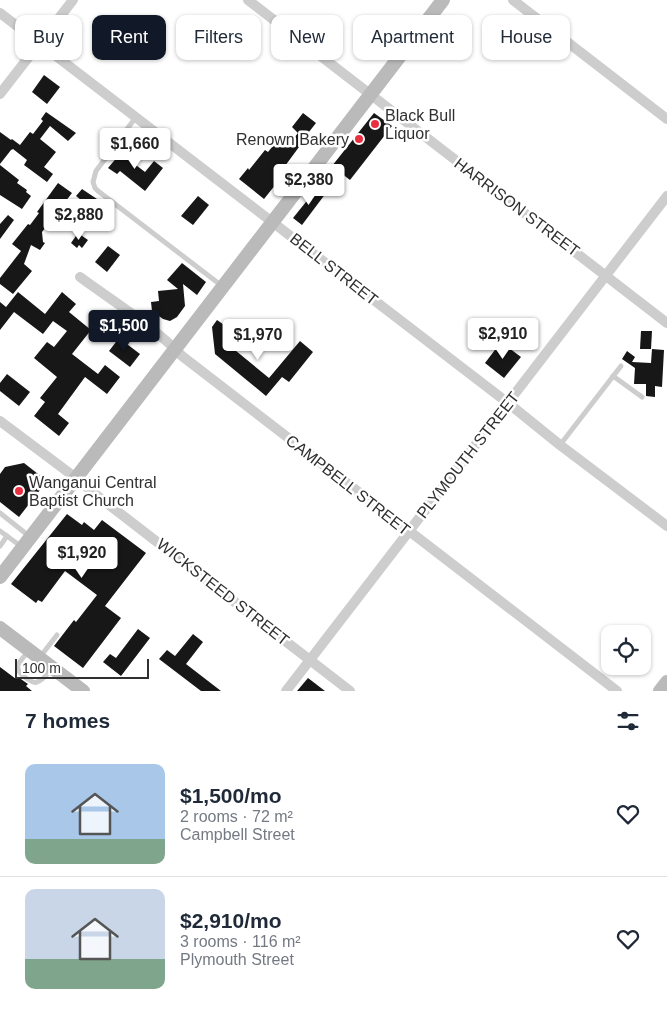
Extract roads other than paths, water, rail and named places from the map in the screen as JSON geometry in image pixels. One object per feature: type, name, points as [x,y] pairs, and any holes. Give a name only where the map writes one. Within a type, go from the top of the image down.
[{"type":"main road","points":[[0,577],[443,0]]},
{"type":"main road","points":[[0,628],[83,691]]},
{"type":"main road","points":[[660,691],[667,682]]},
{"type":"street","points":[[61,15],[73,0]]},
{"type":"street","name":"HARRISON STREET","points":[[248,0],[667,323]]},
{"type":"street","points":[[513,0],[667,119]]},
{"type":"street","name":"BELL STREET","points":[[0,13],[15,24]]},
{"type":"street","points":[[0,94],[27,60]]},
{"type":"street","name":"BELL STREET","points":[[62,60],[667,526]]},
{"type":"street","name":"PLYMOUTH STREET","points":[[286,691],[667,196]]},
{"type":"street","name":"CAMPBELL STREET","points":[[80,278],[144,323],[182,356],[617,691]]},
{"type":"street","name":"WICKSTEED STREET","points":[[0,420],[350,691]]},
{"type":"lane","points":[[136,117],[96,171],[93,182],[95,188],[223,287]]},
{"type":"lane","points":[[560,445],[622,366]]},
{"type":"lane","points":[[613,376],[642,397]]},
{"type":"lane","points":[[0,513],[26,542]]},
{"type":"lane","points":[[0,531],[7,536],[26,542]]},
{"type":"lane","points":[[0,546],[7,536]]},
{"type":"lane","points":[[52,668],[43,679],[32,682],[19,673],[18,666],[20,661],[35,654],[57,635]]},
{"type":"place","name":"Black Bull Liquor","points":[[375,124]]},
{"type":"place","name":"Renown Bakery","points":[[359,139]]},
{"type":"place","name":"Wanganui Central Baptist Church","points":[[19,491]]}]
